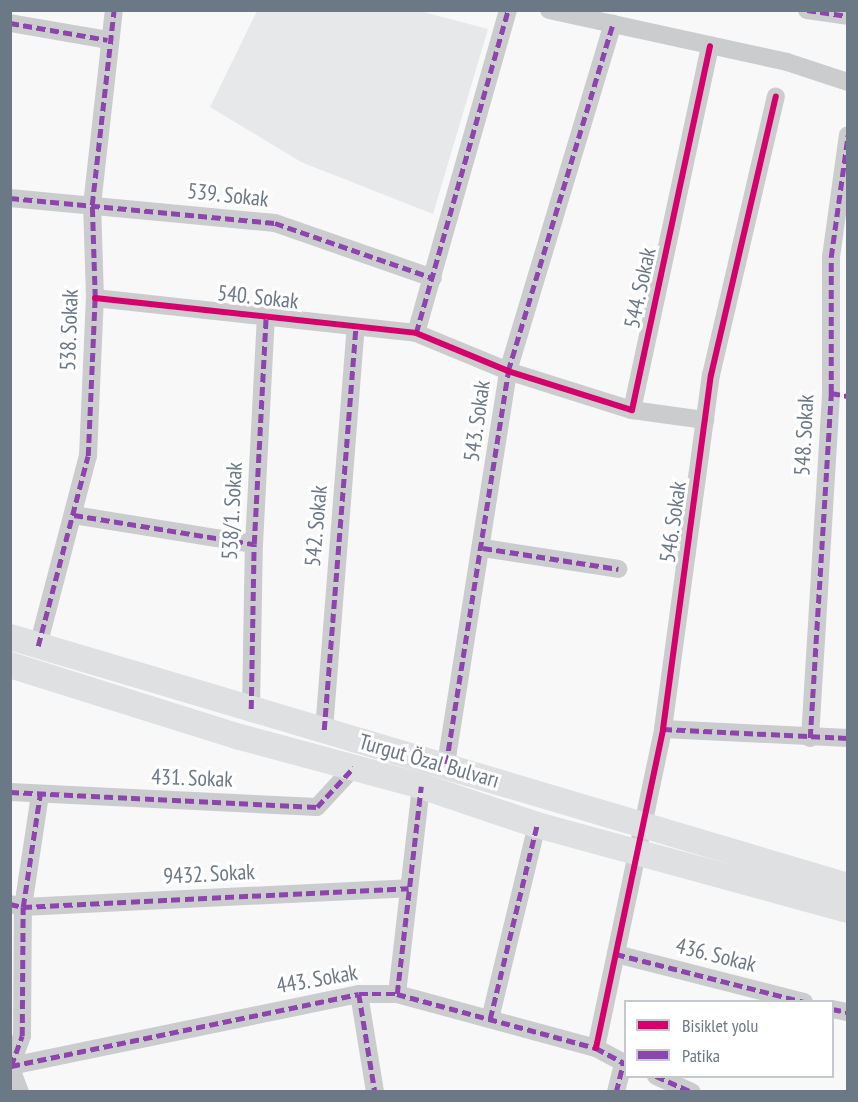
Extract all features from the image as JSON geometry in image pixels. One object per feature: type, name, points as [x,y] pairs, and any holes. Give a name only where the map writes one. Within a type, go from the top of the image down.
[{"type":"street","name":"538. Sokak","points":[[38,646],[88,456],[96,298],[92,205],[108,40],[114,10]]},
{"type":"street","points":[[416,333],[508,10]]},
{"type":"street","points":[[549,10],[787,62],[848,82]]},
{"type":"street","points":[[807,10],[848,16]]},
{"type":"street","points":[[10,23],[108,40]]},
{"type":"street","name":"543. Sokak","points":[[446,764],[483,548],[508,371],[613,24]]},
{"type":"street","name":"544. Sokak","points":[[632,410],[711,46]]},
{"type":"street","name":"546. Sokak","points":[[596,1048],[642,839],[663,729],[711,375],[776,96]]},
{"type":"street","name":"548. Sokak","points":[[810,738],[839,394],[839,291],[831,258],[848,135]]},
{"type":"street","name":"539. Sokak","points":[[10,198],[275,223],[432,278]]},
{"type":"street","name":"540. Sokak","points":[[96,298],[416,333],[508,371]]},
{"type":"street","name":"538/1. Sokak","points":[[251,709],[254,544],[266,315]]},
{"type":"street","name":"542. Sokak","points":[[324,730],[356,327]]},
{"type":"street","points":[[508,371],[632,410],[705,420]]},
{"type":"street","points":[[74,515],[254,544]]},
{"type":"street","points":[[483,548],[618,570]]},
{"type":"street","name":"Turgut Özal Bulvarı","points":[[10,637],[446,764],[642,839],[848,910]]},
{"type":"street","name":"Turgut Özal Bulvarı","points":[[10,664],[240,737],[421,786],[537,825],[642,839],[848,886]]},
{"type":"street","points":[[663,729],[810,738],[848,738]]},
{"type":"street","name":"431. Sokak","points":[[10,792],[317,807],[354,767]]},
{"type":"street","points":[[397,994],[421,786]]},
{"type":"street","points":[[20,1092],[11,1066],[22,1036],[17,905],[40,794]]},
{"type":"street","points":[[490,1019],[537,825]]},
{"type":"street","name":"9432. Sokak","points":[[17,905],[409,888]]},
{"type":"street","name":"436. Sokak","points":[[616,954],[796,1000]]},
{"type":"street","points":[[359,994],[375,1092]]},
{"type":"street","name":"443. Sokak","points":[[11,1066],[359,994],[397,994],[596,1048],[624,1063]]},
{"type":"street","points":[[616,1092],[624,1063]]},
{"type":"street","points":[[658,1078],[692,1092]]},
{"type":"shaded area","points":[[257,11],[420,11],[488,29],[433,214],[301,162],[210,107]]},
{"type":"marked path","points":[[38,646],[88,456],[95,298],[92,205],[114,10]]},
{"type":"marked path","points":[[416,333],[508,10]]},
{"type":"marked path","points":[[807,10],[848,16]]},
{"type":"marked path","points":[[10,23],[108,40]]},
{"type":"marked path","points":[[446,764],[508,371],[613,24]]},
{"type":"marked path","points":[[810,738],[831,393],[831,257],[848,135]]},
{"type":"marked path","points":[[10,198],[275,223],[433,278]]},
{"type":"marked path","points":[[251,709],[254,544],[266,315]]},
{"type":"marked path","points":[[324,730],[356,327]]},
{"type":"marked path","points":[[831,393],[848,396]]},
{"type":"marked path","points":[[74,515],[254,544]]},
{"type":"marked path","points":[[483,548],[618,569]]},
{"type":"marked path","points":[[663,729],[848,738]]},
{"type":"marked path","points":[[10,792],[317,807],[354,767]]},
{"type":"marked path","points":[[397,994],[421,786]]},
{"type":"marked path","points":[[11,1066],[22,1036],[23,907],[40,794]]},
{"type":"marked path","points":[[490,1019],[537,825]]},
{"type":"marked path","points":[[10,904],[23,907],[409,888]]},
{"type":"marked path","points":[[616,954],[796,1000]]},
{"type":"marked path","points":[[359,994],[375,1092]]},
{"type":"marked path","points":[[11,1066],[359,994],[397,994],[596,1048],[624,1063]]},
{"type":"marked path","points":[[834,1009],[848,1012]]},
{"type":"marked path","points":[[616,1092],[623,1063]]},
{"type":"marked path","points":[[660,1078],[692,1092]]},
{"type":"cycle path","points":[[95,298],[416,333],[508,371],[632,410],[710,46]]},
{"type":"cycle path","points":[[596,1048],[663,729],[711,375],[776,96]]}]
